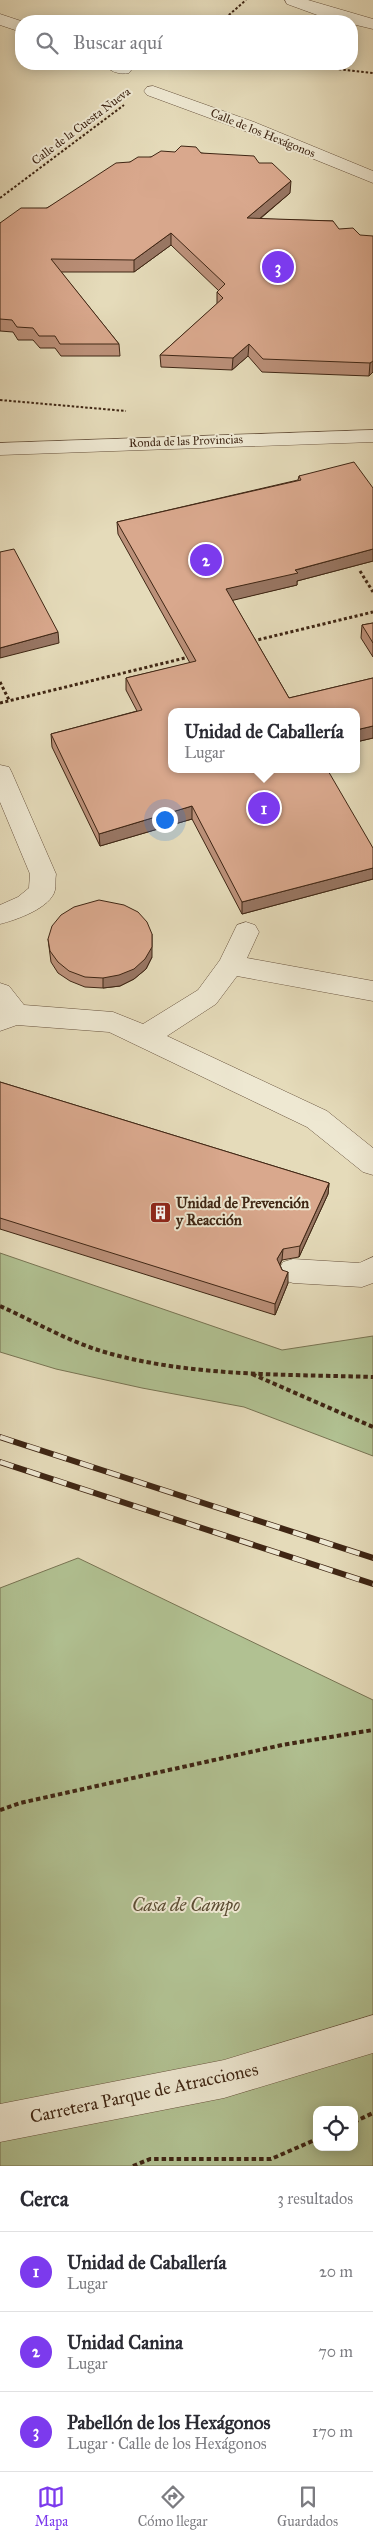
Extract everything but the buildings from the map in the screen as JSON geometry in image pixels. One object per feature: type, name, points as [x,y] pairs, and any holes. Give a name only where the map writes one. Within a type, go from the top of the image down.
[{"type":"street","points":[[293,0],[338,15]]},
{"type":"street","points":[[0,19],[15,25]]},
{"type":"street","points":[[358,20],[373,24]]},
{"type":"street","name":"Calle de los Hexágonos","points":[[153,91],[248,126],[373,178]]},
{"type":"street","name":"Ronda de las Provincias","points":[[0,449],[373,436]]},
{"type":"street","points":[[0,773],[43,874],[42,891],[26,904],[0,915]]},
{"type":"street","points":[[144,1037],[207,997],[231,965],[246,932]]},
{"type":"street","points":[[231,965],[373,991]]},
{"type":"street","points":[[0,993],[8,1018],[113,1022],[317,1119],[373,1164]]},
{"type":"street","points":[[292,1271],[362,1274],[373,1269]]},
{"type":"street","name":"Carretera Parque de Atracciones","points":[[0,2123],[224,2079],[373,2034]]},
{"type":"path","points":[[229,15],[246,0]]},
{"type":"path","points":[[345,70],[373,73]]},
{"type":"path","name":"Calle de la Cuesta Nueva","points":[[0,198],[131,100]]},
{"type":"path","points":[[360,571],[373,592]]},
{"type":"path","points":[[251,642],[373,612]]},
{"type":"path","points":[[0,703],[195,655]]},
{"type":"path","points":[[0,682],[9,700]]},
{"type":"path","points":[[0,1306],[79,1343],[133,1359],[177,1367],[373,1377]]},
{"type":"path","points":[[249,1372],[373,1427]]},
{"type":"path","points":[[0,1810],[20,1802],[282,1744],[373,1730]]},
{"type":"path","points":[[358,2120],[373,2113]]},
{"type":"path","points":[[133,2166],[150,2159],[271,2159],[313,2141]]},
{"type":"green space","points":[[0,1253],[282,1350],[373,1336],[373,1456],[244,1407],[142,1388],[56,1369],[0,1352]]},
{"type":"green space","name":"Casa de Campo","points":[[78,1558],[373,1700],[373,2166],[0,2166],[0,1588]]},
{"type":"railway","points":[[0,1437],[373,1558]]},
{"type":"railway","points":[[0,1462],[373,1584]]},
{"type":"place","name":"Pabellón de los Hexágonos","points":[[278,267]]},
{"type":"place","name":"Unidad Canina","points":[[206,560]]},
{"type":"place","name":"Unidad de Caballería","points":[[264,808]]},
{"type":"place","name":"Unidad de Prevención y Reacción","points":[[160,1212]]}]
